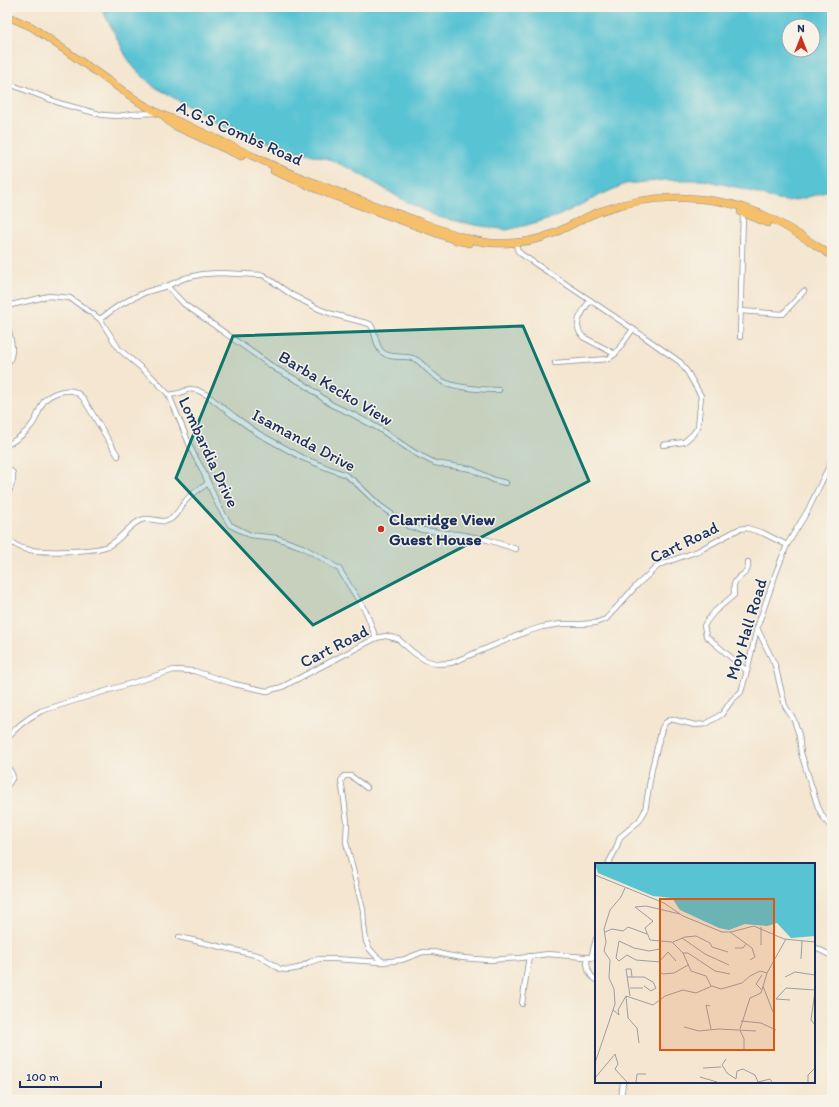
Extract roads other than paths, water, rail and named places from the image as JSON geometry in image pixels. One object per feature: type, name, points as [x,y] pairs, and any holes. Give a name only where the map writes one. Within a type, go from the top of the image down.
[{"type":"main road","name":"A.G.S Combs Road","points":[[7,16],[32,27],[138,102],[158,113],[173,125],[289,178],[455,240],[490,246],[515,244],[525,245],[552,238],[603,215],[623,208],[668,202],[689,202],[757,213],[775,221],[832,256]]},
{"type":"main road","name":"A.G.S Combs Road","points":[[743,211],[779,228],[832,261]]},
{"type":"street","points":[[7,83],[62,104],[103,115],[118,116],[158,113]]},
{"type":"street","points":[[740,337],[743,211]]},
{"type":"street","points":[[515,244],[521,254],[634,329],[680,362],[701,396],[698,426],[694,434],[684,442],[663,445]]},
{"type":"street","points":[[100,319],[131,299],[185,278],[203,274],[221,273],[263,275],[292,295],[319,309],[370,324],[374,328],[382,352],[387,355],[416,359],[431,373],[445,382],[482,390],[499,390]]},
{"type":"street","name":"Barba Kecko View","points":[[167,286],[184,304],[276,368],[304,384],[332,405],[378,428],[415,453],[435,463],[471,469],[494,480],[506,483]]},
{"type":"street","points":[[740,311],[783,314],[804,291]]},
{"type":"street","name":"Lombardia Drive","points":[[7,306],[50,296],[70,298],[100,319],[119,349],[152,377],[169,395],[193,453],[202,469],[218,506],[230,526],[250,535],[278,538],[302,547],[339,569],[366,612],[376,638]]},
{"type":"street","points":[[590,300],[577,323],[579,333],[583,337],[615,354]]},
{"type":"street","points":[[7,322],[12,354],[10,361],[7,364]]},
{"type":"street","points":[[555,364],[608,359],[615,354],[634,329]]},
{"type":"street","name":"Isamanda Drive","points":[[169,395],[180,393],[189,389],[197,390],[207,395],[259,434],[303,458],[344,474],[354,481],[380,506],[408,526],[423,530],[464,535],[488,540],[516,549]]},
{"type":"street","points":[[7,446],[24,434],[33,425],[48,397],[64,391],[72,391],[83,398],[118,456]]},
{"type":"street","name":"Moy Hall Road","points":[[609,863],[620,837],[639,821],[645,811],[652,768],[662,728],[665,723],[670,719],[695,725],[706,724],[722,714],[732,700],[741,692],[757,628],[772,585],[788,545],[808,510],[832,460]]},
{"type":"street","points":[[7,467],[13,473],[13,480],[7,498]]},
{"type":"street","points":[[7,538],[12,543],[25,549],[36,550],[89,550],[108,546],[119,539],[136,522],[142,519],[165,522],[172,518],[189,497],[208,483]]},
{"type":"street","name":"Cart Road","points":[[7,738],[14,729],[25,720],[41,711],[174,670],[194,671],[234,684],[267,691],[282,687],[376,638],[386,636],[398,639],[414,653],[425,660],[437,664],[451,663],[526,632],[542,627],[561,624],[595,623],[606,619],[637,585],[659,565],[698,551],[739,529],[746,528],[763,533],[788,545]]},
{"type":"street","points":[[747,671],[706,636],[704,626],[715,612],[734,595],[734,583],[749,568],[748,562]]},
{"type":"street","points":[[757,628],[774,665],[785,706],[794,720],[799,735],[801,753],[818,807],[830,826]]},
{"type":"street","points":[[7,766],[13,775],[13,778],[7,786]]},
{"type":"street","points":[[367,788],[350,776],[344,776],[341,782],[346,822],[346,842],[363,910],[366,941],[374,954],[384,962]]},
{"type":"street","points":[[179,937],[260,956],[284,970],[299,968],[319,959],[384,962],[402,960],[423,952],[434,952],[463,958],[488,960],[521,958],[548,954],[591,958]]},
{"type":"street","points":[[595,943],[587,967],[589,974],[595,980]]},
{"type":"street","points":[[815,947],[832,956]]},
{"type":"street","points":[[522,1004],[529,956]]},
{"type":"street","points":[[621,1100],[623,1083]]},
{"type":"water","points":[[100,7],[832,7],[832,188],[822,193],[787,201],[777,200],[741,188],[703,180],[665,180],[625,184],[558,216],[527,225],[507,230],[475,225],[438,217],[405,201],[353,170],[329,159],[282,147],[218,124],[152,85],[135,69],[126,56]]},
{"type":"place","name":"Clarridge View Guest House","points":[[381,529]]}]
